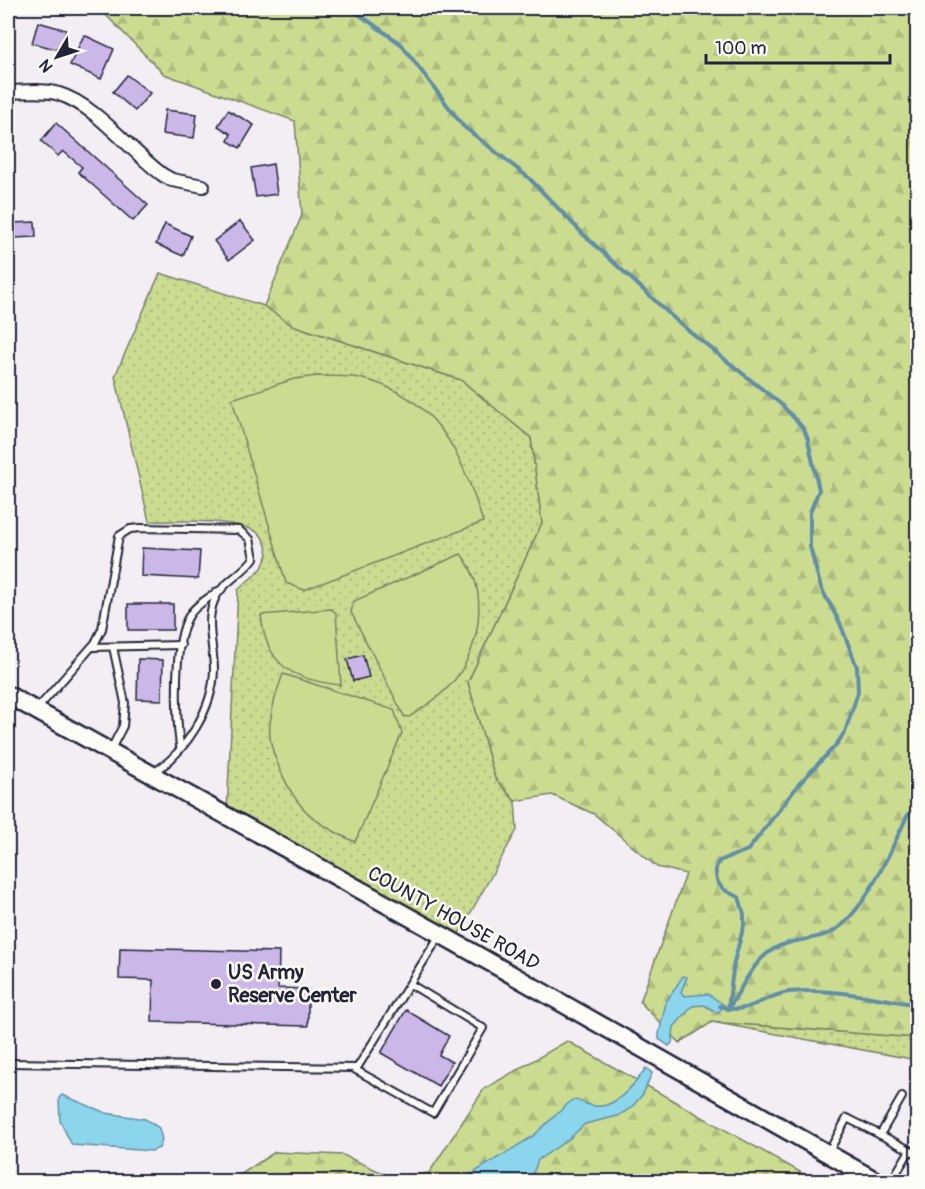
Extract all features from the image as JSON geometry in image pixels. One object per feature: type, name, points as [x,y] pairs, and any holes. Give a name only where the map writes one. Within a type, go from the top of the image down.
[{"type":"street","points":[[8,92],[51,92],[66,97],[84,107],[163,175],[172,180],[203,186]]},
{"type":"street","name":"COUNTY HOUSE ROAD","points":[[8,696],[440,934],[878,1182]]},
{"type":"lane","points":[[36,711],[91,647],[106,617],[115,545],[124,532],[141,528],[239,530],[250,539],[255,558],[190,614],[183,628],[177,718],[180,746]]},
{"type":"lane","points":[[151,774],[170,763],[207,708],[214,670],[209,616],[214,600],[225,585]]},
{"type":"lane","points":[[91,647],[181,645]]},
{"type":"lane","points":[[110,752],[123,726],[125,703],[113,647]]},
{"type":"lane","points":[[8,1063],[357,1068],[440,934]]},
{"type":"lane","points":[[353,1068],[433,1113],[483,1028],[410,984]]},
{"type":"lane","points":[[880,1135],[902,1097]]},
{"type":"lane","points":[[828,1153],[847,1118],[918,1155]]},
{"type":"lane","points":[[891,1182],[910,1150]]},
{"type":"green space","points":[[99,8],[917,8],[917,1038],[712,1022],[680,1043],[640,1002],[686,874],[657,867],[594,814],[552,795],[515,801],[495,778],[468,682],[542,523],[531,438],[461,380],[292,325],[264,306],[302,215],[295,121],[164,74]]},
{"type":"green space","points":[[160,273],[264,306],[292,325],[461,380],[531,438],[542,523],[468,682],[495,778],[515,801],[517,830],[457,937],[227,810],[238,590],[262,568],[268,554],[262,537],[242,526],[210,522],[149,521],[115,376]]},
{"type":"green space","points":[[318,376],[354,377],[386,386],[408,398],[427,413],[442,430],[455,451],[483,522],[304,590],[286,583],[232,399],[294,379]]},
{"type":"green space","points":[[461,554],[476,585],[479,602],[478,620],[470,654],[452,683],[442,693],[409,717],[404,716],[351,612],[354,601]]},
{"type":"green space","points":[[331,609],[336,613],[341,685],[309,679],[285,667],[269,647],[261,615]]},
{"type":"green space","points":[[283,674],[394,710],[402,733],[355,842],[317,821],[300,804],[285,782],[270,734],[273,704]]},
{"type":"green space","points":[[712,1022],[917,1038],[917,1060]]},
{"type":"green space","points":[[567,1041],[816,1181],[229,1182],[275,1152],[343,1155],[394,1178],[429,1173],[484,1089]]},
{"type":"water","points":[[683,976],[687,977],[681,992],[684,996],[708,994],[724,1005],[718,1013],[704,1005],[692,1006],[674,1027],[672,1043],[669,1046],[659,1039],[659,1034],[666,1002]]},
{"type":"water","points":[[646,1068],[652,1073],[643,1094],[631,1108],[618,1116],[585,1124],[569,1139],[538,1160],[530,1181],[467,1181],[473,1173],[532,1137],[572,1100],[590,1105],[607,1105],[622,1096]]},
{"type":"water","points":[[62,1095],[106,1113],[145,1119],[159,1128],[162,1140],[159,1148],[152,1151],[72,1145],[60,1121],[59,1098]]},
{"type":"building","points":[[38,22],[66,30],[60,50],[32,43]]},
{"type":"building","points":[[84,35],[114,49],[101,79],[70,65]]},
{"type":"building","points":[[127,75],[150,93],[135,111],[113,92]]},
{"type":"building","points":[[165,110],[197,114],[194,138],[162,134]]},
{"type":"building","points":[[228,110],[254,125],[240,148],[228,141],[231,134],[218,126]]},
{"type":"building","points":[[56,123],[148,205],[133,221],[78,172],[82,167],[63,151],[58,156],[41,141]]},
{"type":"building","points":[[273,164],[277,194],[256,197],[251,168]]},
{"type":"building","points":[[240,221],[255,240],[229,260],[214,241]]},
{"type":"building","points":[[35,222],[36,237],[13,238],[12,223]]},
{"type":"building","points":[[165,224],[191,236],[183,256],[156,244]]},
{"type":"building","points":[[142,548],[200,551],[198,579],[141,576]]},
{"type":"building","points":[[128,604],[173,604],[173,630],[128,630]]},
{"type":"building","points":[[363,655],[369,677],[353,681],[347,659]]},
{"type":"building","points":[[138,659],[163,660],[162,700],[137,699]]},
{"type":"building","name":"US Army Reserve Center","points":[[120,948],[279,952],[278,988],[308,989],[308,1026],[152,1022],[153,980],[119,979]]},
{"type":"building","points":[[406,1010],[449,1036],[439,1055],[452,1062],[438,1086],[381,1053]]},
{"type":"waterway","points":[[350,8],[401,44],[463,126],[529,178],[583,234],[677,321],[782,405],[804,429],[819,490],[810,512],[810,547],[821,588],[840,623],[857,667],[858,692],[845,732],[836,745],[800,783],[748,850],[719,861],[716,867],[718,883],[725,890],[739,897],[744,914],[744,925],[734,962],[728,1009]]},
{"type":"waterway","points":[[728,1009],[752,970],[767,953],[788,943],[827,934],[844,923],[856,910],[876,879],[908,814],[918,806]]},
{"type":"waterway","points":[[720,1006],[738,1009],[780,994],[805,991],[854,994],[918,1005]]},
{"type":"place","name":"US Army Reserve Center","points":[[216,984]]}]
